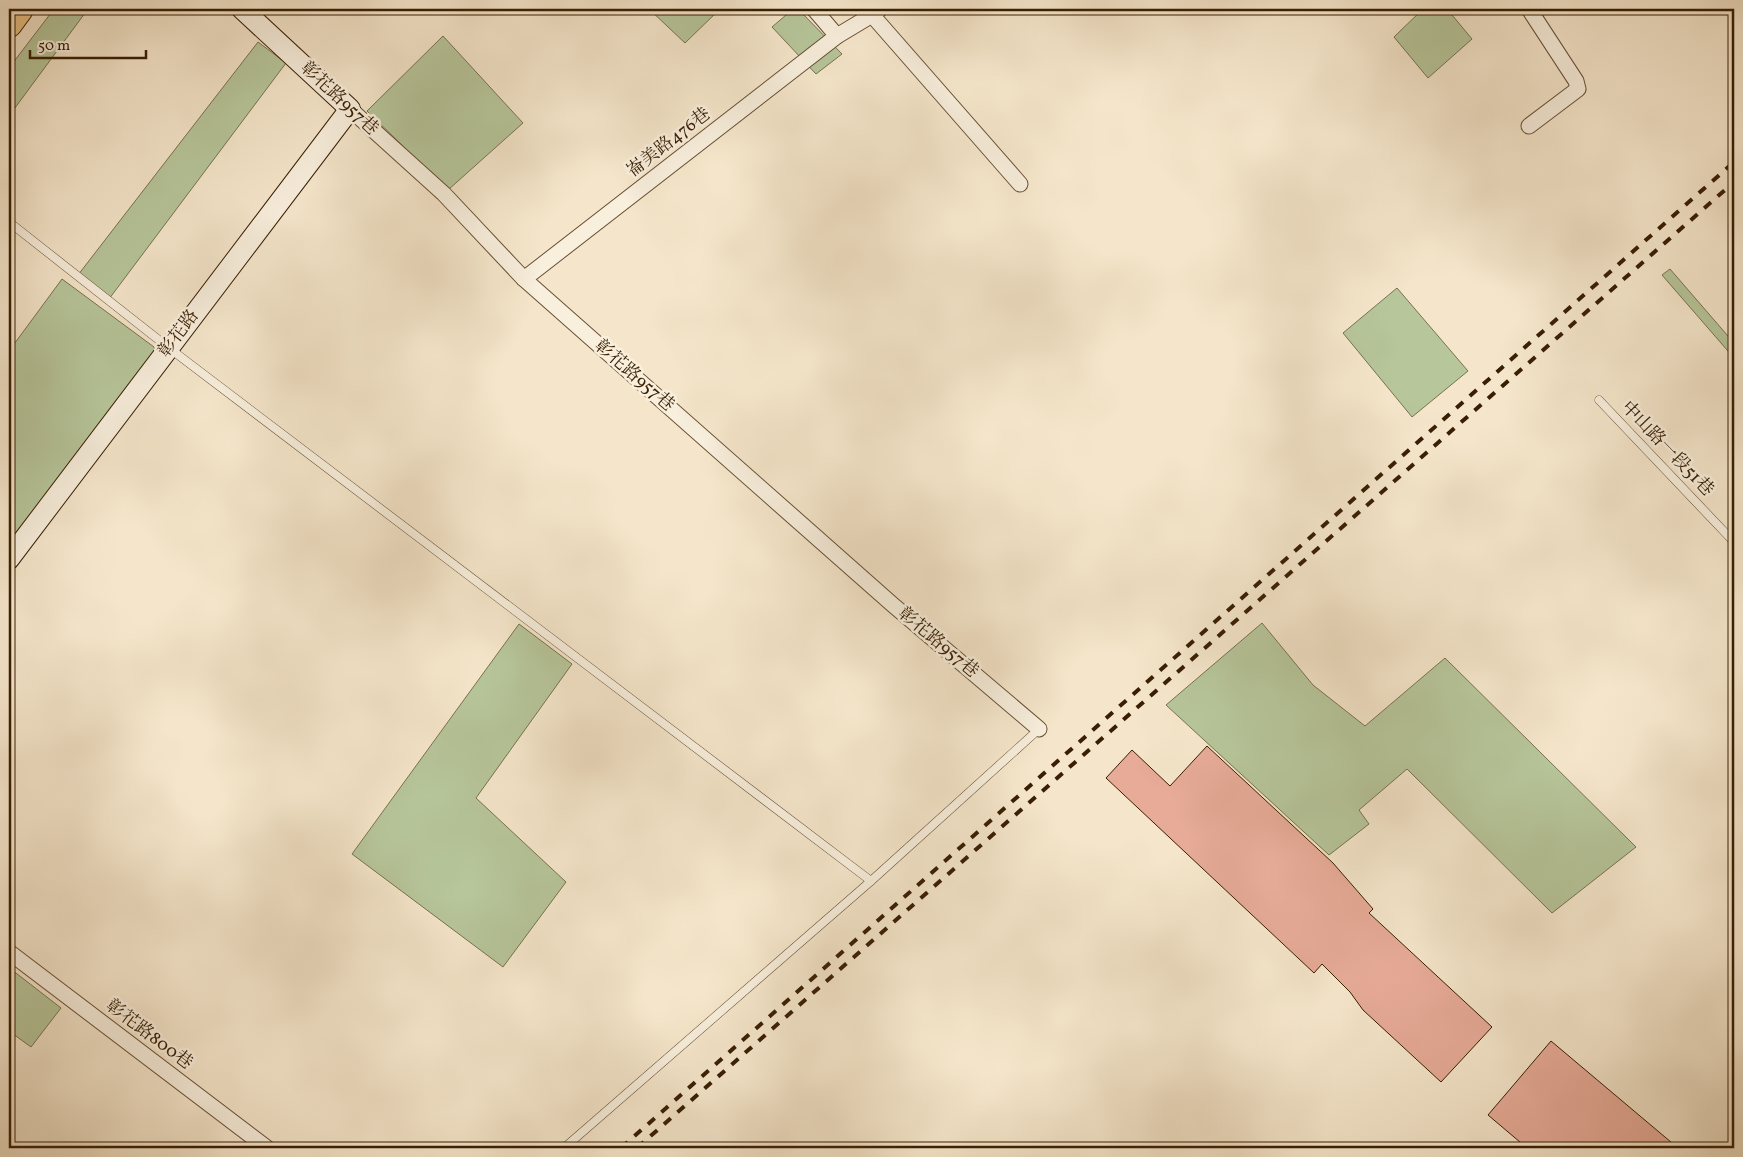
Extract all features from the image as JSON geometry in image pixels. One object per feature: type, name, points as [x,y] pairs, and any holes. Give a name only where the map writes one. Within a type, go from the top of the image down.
[{"type":"highway","points":[[9,24],[20,9]]},
{"type":"street","name":"彰花路957巷","points":[[242,9],[444,194],[524,279],[893,604],[1039,729]]},
{"type":"street","points":[[814,9],[837,36]]},
{"type":"street","points":[[1529,126],[1578,89],[1576,81],[1530,9]]},
{"type":"street","name":"崙美路476巷","points":[[524,279],[837,36],[876,12],[1020,184]]},
{"type":"street","name":"彰花路","points":[[9,559],[350,109]]},
{"type":"street","name":"彰花路800巷","points":[[9,952],[267,1148]]},
{"type":"lane","points":[[9,222],[169,348],[871,881]]},
{"type":"lane","name":"中山路一段51巷","points":[[1599,400],[1734,542]]},
{"type":"lane","points":[[564,1148],[871,881],[1039,729]]},
{"type":"green space","points":[[54,9],[88,9],[9,116],[9,68]]},
{"type":"green space","points":[[649,9],[720,9],[685,43]]},
{"type":"green space","points":[[793,9],[798,9],[842,54],[816,74],[772,27]]},
{"type":"green space","points":[[1423,9],[1447,9],[1472,39],[1428,78],[1394,37]]},
{"type":"green space","points":[[443,36],[523,123],[448,190],[367,111]]},
{"type":"green space","points":[[258,42],[286,63],[109,299],[78,275]]},
{"type":"green space","points":[[1670,269],[1734,343],[1734,358],[1662,275]]},
{"type":"green space","points":[[62,279],[154,347],[157,357],[9,554],[9,351]]},
{"type":"green space","points":[[1397,288],[1468,371],[1412,417],[1343,333]]},
{"type":"green space","points":[[1262,623],[1313,685],[1365,726],[1445,658],[1636,847],[1552,913],[1407,769],[1359,810],[1369,824],[1329,855],[1166,705]]},
{"type":"green space","points":[[519,624],[572,664],[476,798],[566,882],[503,967],[352,854]]},
{"type":"green space","points":[[12,970],[61,1008],[31,1047],[9,1031],[9,974]]},
{"type":"building","points":[[1207,746],[1333,863],[1373,909],[1369,913],[1492,1027],[1441,1082],[1363,1010],[1350,992],[1322,964],[1314,973],[1106,778],[1132,750],[1170,786]]},
{"type":"building","points":[[1551,1041],[1678,1148],[1527,1148],[1488,1115]]},
{"type":"railway","points":[[621,1148],[1734,162]]},
{"type":"railway","points":[[637,1148],[1734,182]]}]
